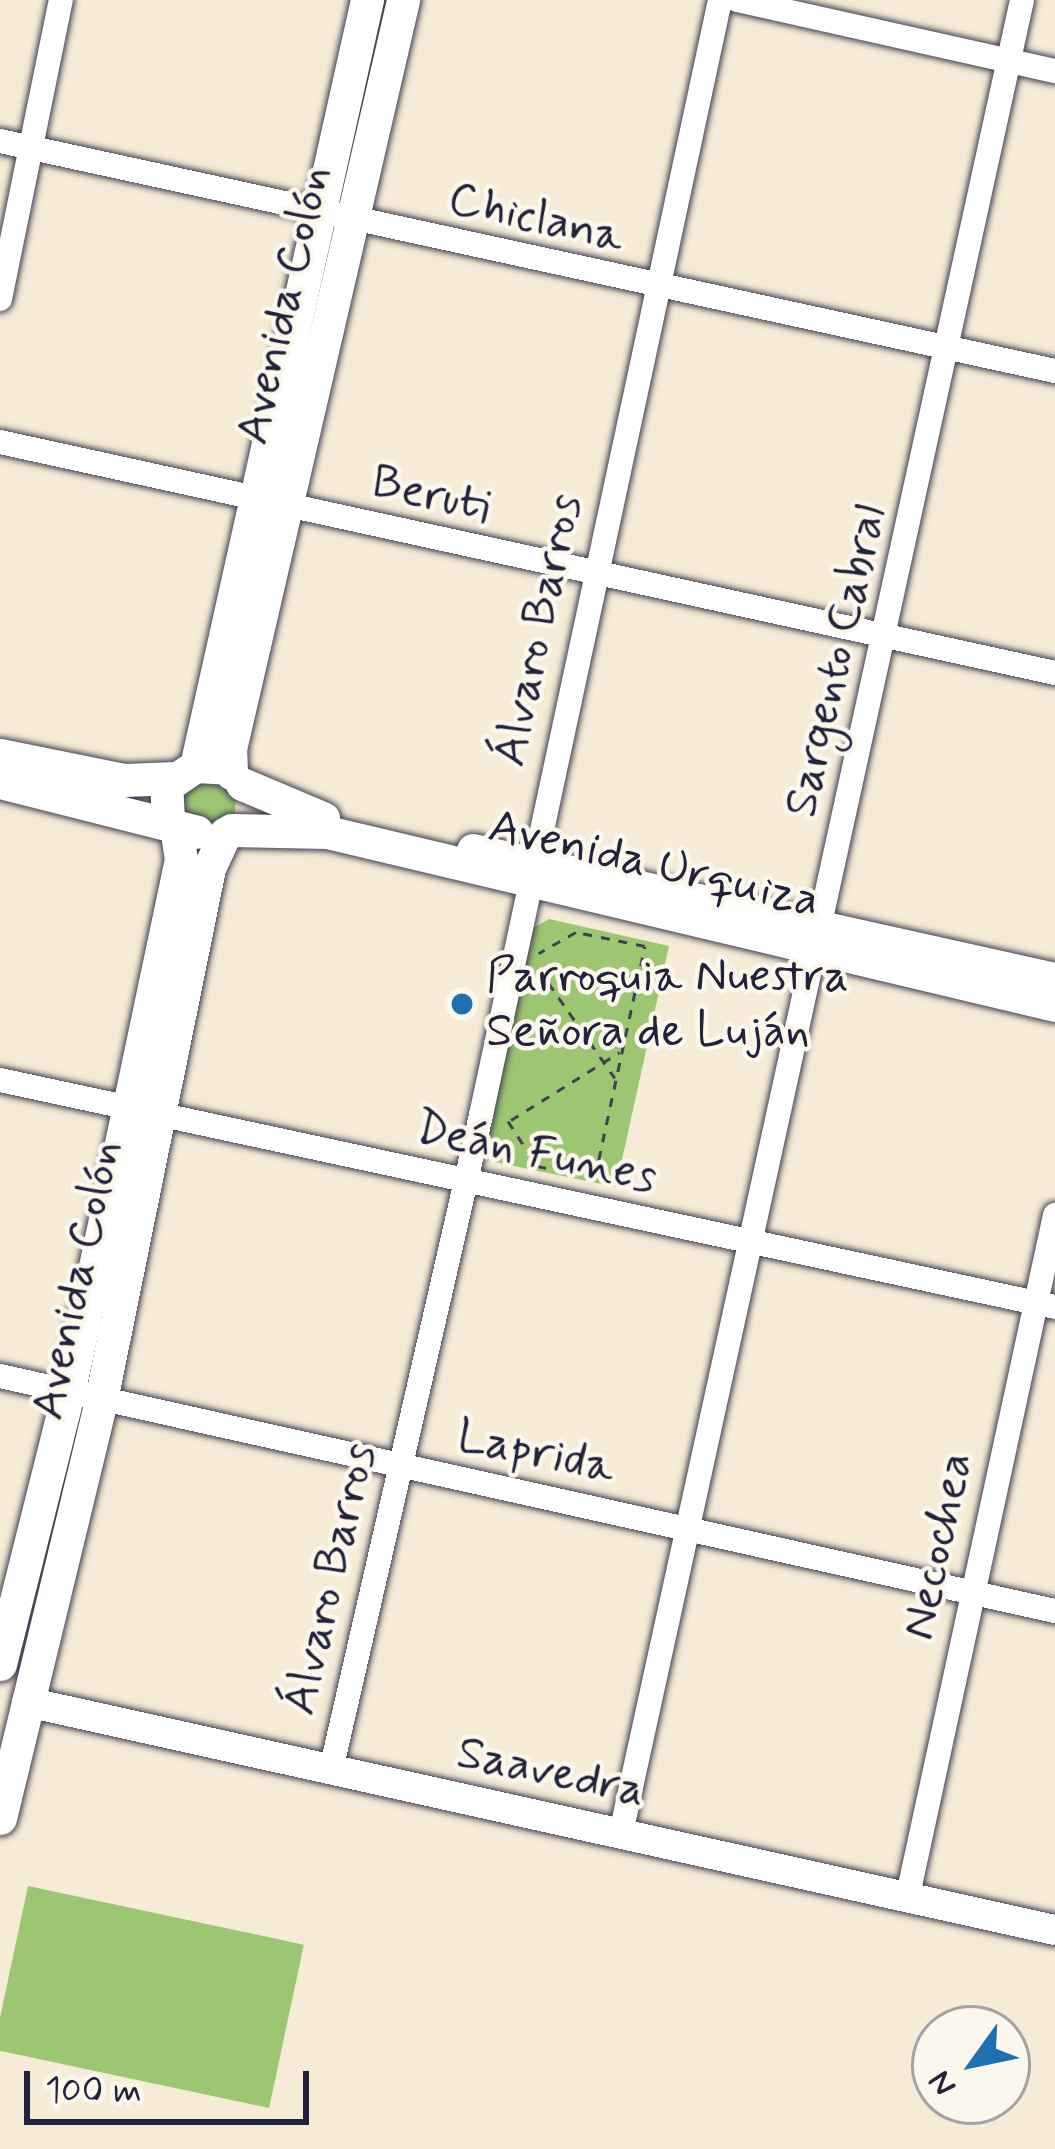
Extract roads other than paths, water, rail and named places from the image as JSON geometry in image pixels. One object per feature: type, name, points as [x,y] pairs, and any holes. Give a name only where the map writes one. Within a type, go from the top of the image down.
[{"type":"main road","name":"Avenida Colón","points":[[337,217],[367,0]]},
{"type":"main road","name":"Avenida Colón","points":[[237,778],[230,748],[270,502],[337,217],[404,0]]},
{"type":"main road","name":"Avenida Colón","points":[[186,772],[270,502]]},
{"type":"main road","points":[[0,755],[124,780],[186,772],[237,778],[246,810],[228,831],[0,782]]},
{"type":"main road","points":[[172,822],[161,796],[186,772]]},
{"type":"main road","name":"Avenida Urquiza","points":[[237,778],[307,815],[529,874]]},
{"type":"main road","name":"Avenida Colón","points":[[0,1818],[27,1702],[85,1395],[128,1108],[181,860],[172,822]]},
{"type":"main road","name":"Avenida Colón","points":[[0,1664],[85,1395],[162,1117],[209,868],[228,831]]},
{"type":"main road","name":"Avenida Urquiza","points":[[228,831],[327,832],[814,937],[1055,979]]},
{"type":"main road","name":"Avenida Urquiza","points":[[814,937],[1055,1005]]},
{"type":"street","points":[[0,299],[61,0]]},
{"type":"street","name":"Álvaro Barros","points":[[331,1770],[481,1115],[592,576],[720,0]]},
{"type":"street","points":[[737,0],[1055,70]]},
{"type":"street","name":"Sargento Cabral","points":[[621,1833],[683,1525],[814,937],[887,639],[1022,0]]},
{"type":"street","name":"Chiclana","points":[[0,141],[657,288],[1055,371]]},
{"type":"street","name":"Beruti","points":[[0,442],[592,576],[1055,673]]},
{"type":"street","name":"Deán Funes","points":[[0,1080],[1045,1305]]},
{"type":"street","name":"Necochea","points":[[908,1895],[970,1593],[1045,1305],[1055,1215]]},
{"type":"street","name":"Laprida","points":[[0,1376],[1055,1611]]},
{"type":"street","name":"Saavedra","points":[[27,1702],[1055,1930]]},
{"type":"place","name":"Parroquia Nuestra Señora de Luján","points":[[462,1004]]}]
